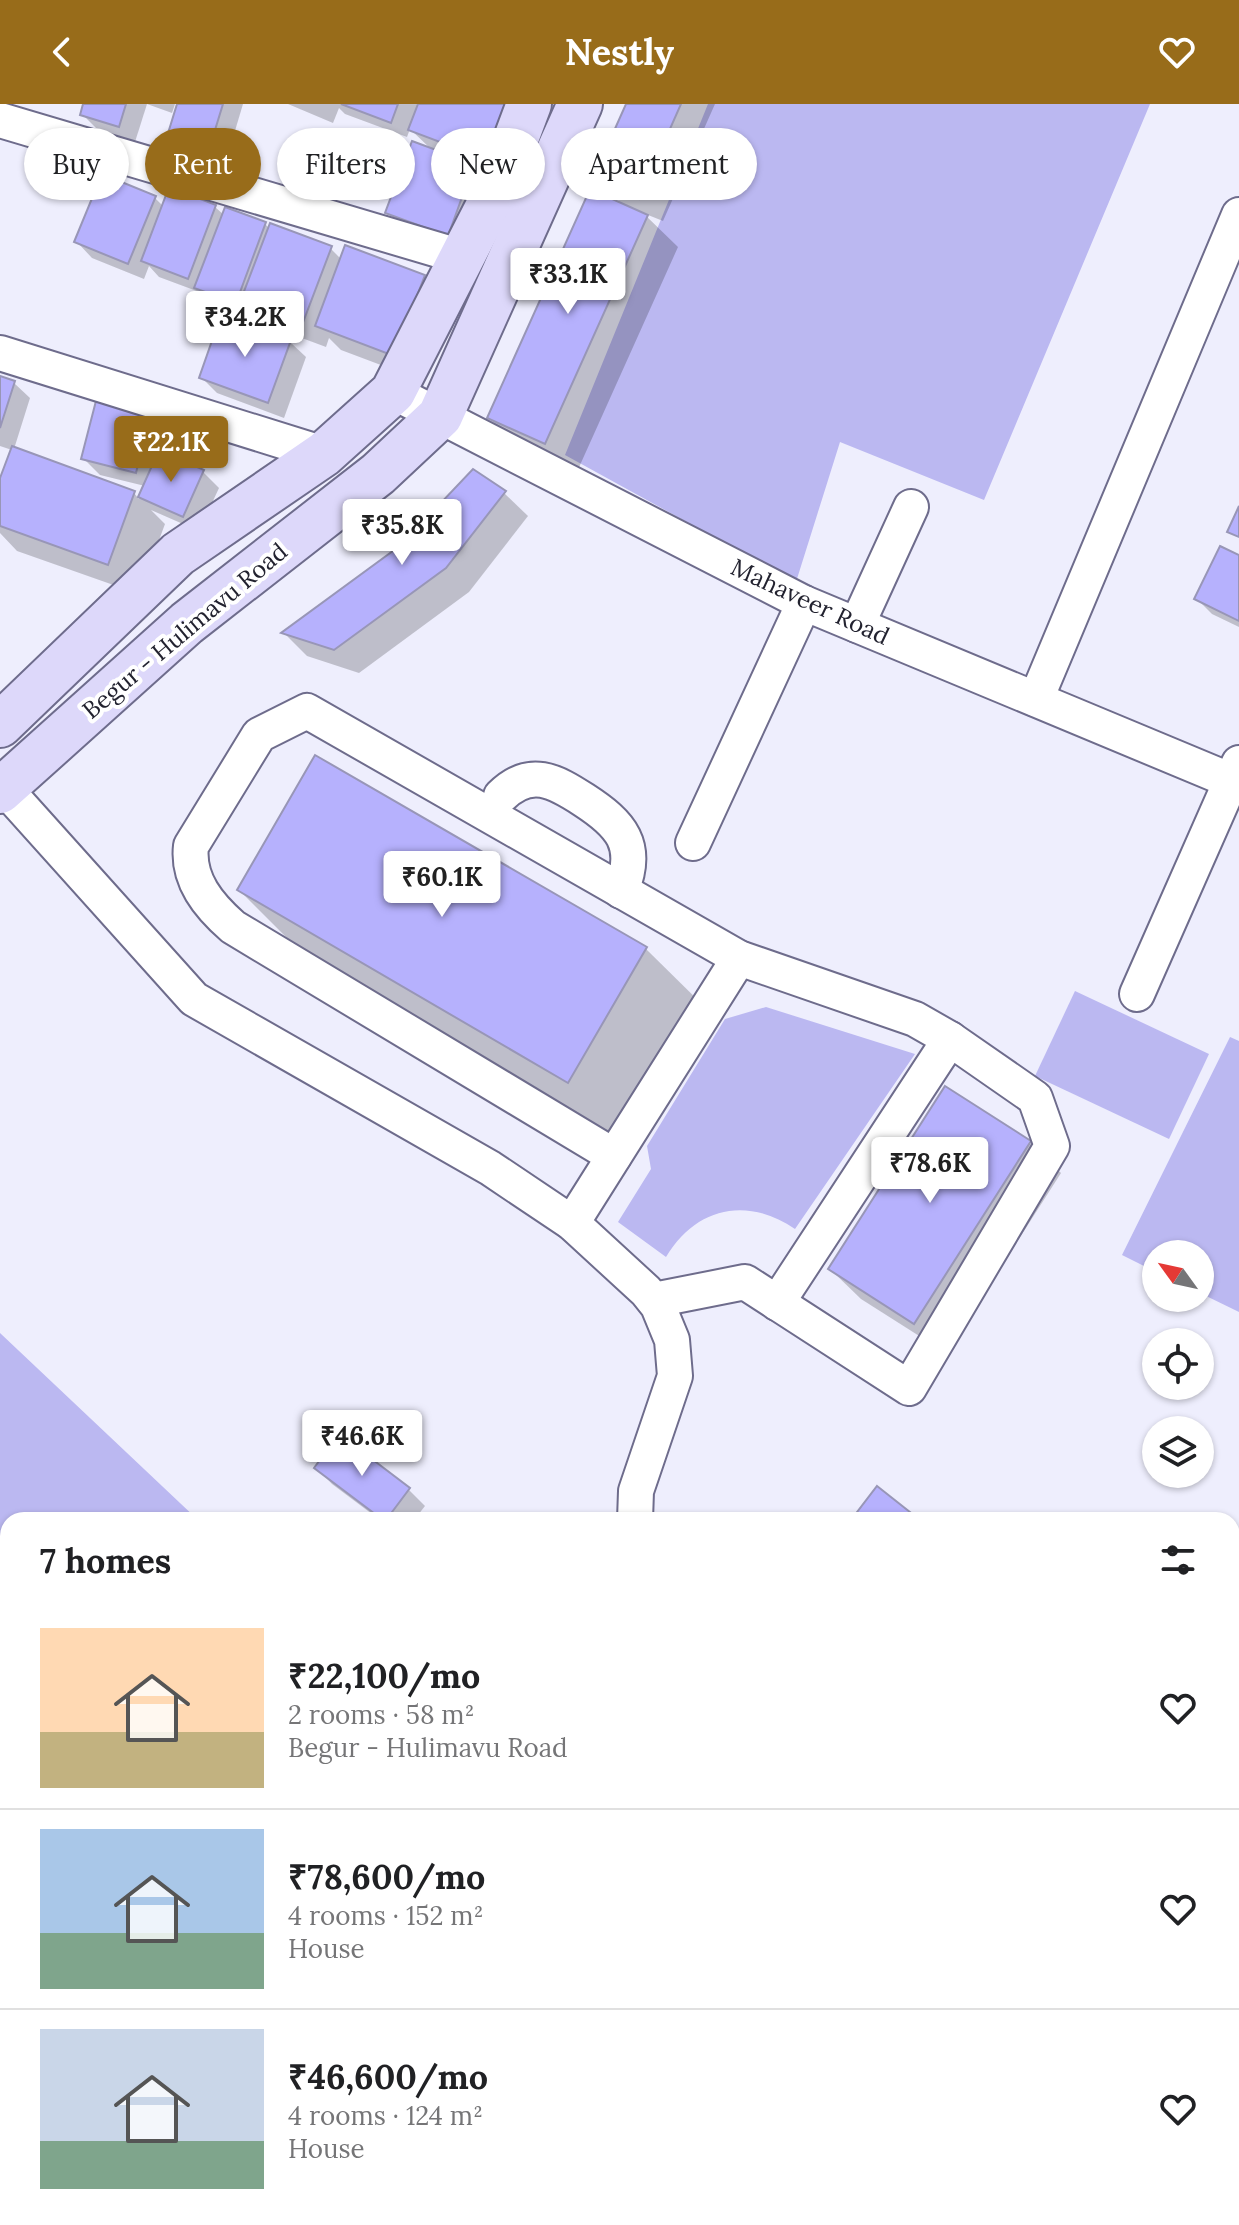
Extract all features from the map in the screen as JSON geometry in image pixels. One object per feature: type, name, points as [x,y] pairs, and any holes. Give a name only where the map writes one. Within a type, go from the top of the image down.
[{"type":"main road","points":[[0,725],[178,554],[324,454],[393,392],[498,187],[529,104]]},
{"type":"main road","name":"Begur - Hulimavu Road","points":[[1,787],[187,623],[378,474],[440,416],[580,104]]},
{"type":"street","points":[[0,120],[462,257]]},
{"type":"street","points":[[1036,699],[1239,215]]},
{"type":"street","points":[[0,353],[324,454]]},
{"type":"street","name":"Mahaveer Road","points":[[393,392],[804,603],[1036,699],[1236,776]]},
{"type":"street","points":[[857,625],[911,507]]},
{"type":"street","points":[[693,843],[804,603]]},
{"type":"street","points":[[614,1156],[233,927],[212,906],[198,885],[190,857],[191,846],[259,735],[307,711],[739,958],[915,1019],[950,1039],[1035,1098],[1052,1146],[909,1388],[745,1282],[654,1300]]},
{"type":"street","points":[[1137,994],[1236,776]]},
{"type":"street","points":[[501,796],[527,780],[550,781],[609,816],[619,827],[629,853],[629,866],[621,891]]},
{"type":"street","points":[[1,787],[194,999],[490,1168],[572,1223],[654,1300],[667,1322],[672,1340],[675,1376],[636,1491],[635,1512]]},
{"type":"street","points":[[572,1223],[739,958]]},
{"type":"street","points":[[777,1303],[950,1039]]},
{"type":"shaded area","points":[[708,104],[1150,104],[984,500],[840,442],[796,582],[565,455],[669,200],[757,200],[757,128],[698,128]]},
{"type":"shaded area","points":[[1075,991],[1209,1054],[1169,1139],[1035,1076]]},
{"type":"shaded area","points":[[766,1007],[915,1054],[795,1229],[759,1212],[724,1212],[707,1217],[692,1227],[666,1257],[618,1222],[651,1169],[647,1146],[725,1019]]},
{"type":"shaded area","points":[[1230,1037],[1239,1041],[1239,1312],[1214,1300],[1214,1240],[1142,1240],[1142,1265],[1122,1255]]},
{"type":"shaded area","points":[[0,1333],[190,1512],[0,1512]]},
{"type":"building","points":[[83,104],[126,104],[119,127],[80,115]]},
{"type":"building","points":[[177,104],[223,104],[216,128],[170,128]]},
{"type":"building","points":[[341,104],[398,104],[391,123]]},
{"type":"building","points":[[418,104],[505,104],[496,128],[431,128],[431,139],[415,133],[415,128],[409,128]]},
{"type":"building","points":[[626,104],[681,104],[670,128],[615,128]]},
{"type":"building","points":[[415,142],[431,148],[431,200],[461,200],[448,236],[385,213],[390,200],[415,200]]},
{"type":"building","points":[[129,185],[145,192],[145,200],[154,200],[128,264],[74,242],[91,200],[129,200]]},
{"type":"building","points":[[164,200],[203,200],[216,205],[188,279],[141,261]]},
{"type":"building","points":[[585,200],[615,200],[648,215],[545,444],[487,418]]},
{"type":"building","points":[[225,207],[266,222],[236,303],[194,288]]},
{"type":"building","points":[[270,223],[332,246],[302,325],[240,302]]},
{"type":"building","points":[[345,245],[425,275],[394,356],[315,326]]},
{"type":"building","points":[[221,315],[291,340],[268,403],[199,378]]},
{"type":"building","points":[[0,376],[15,381],[0,428]]},
{"type":"building","points":[[97,397],[151,410],[136,473],[81,459]]},
{"type":"building","points":[[12,446],[135,491],[108,565],[0,526],[0,478]]},
{"type":"building","points":[[159,450],[204,470],[183,517],[138,497]]},
{"type":"building","points":[[473,469],[506,491],[446,568],[334,650],[281,633],[401,545]]},
{"type":"building","points":[[1239,506],[1239,537],[1227,532]]},
{"type":"building","points":[[1220,546],[1239,555],[1239,621],[1194,599]]},
{"type":"building","points":[[315,755],[647,947],[568,1083],[237,890]]},
{"type":"building","points":[[945,1086],[1031,1141],[914,1324],[828,1269]]},
{"type":"building","points":[[339,1434],[410,1488],[392,1512],[372,1512],[314,1468]]},
{"type":"building","points":[[877,1486],[910,1512],[857,1512]]}]
